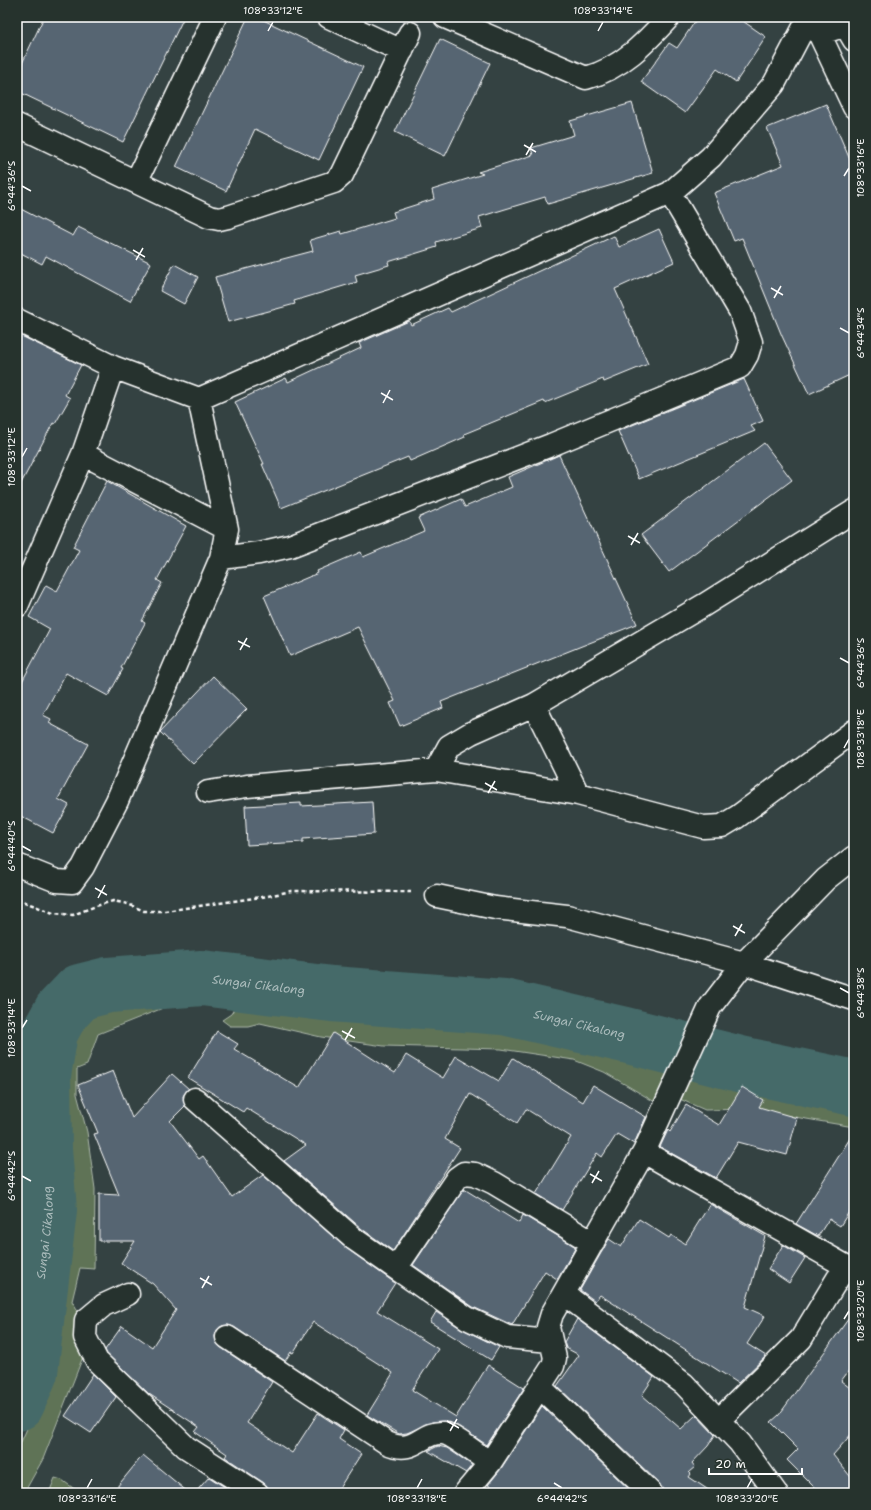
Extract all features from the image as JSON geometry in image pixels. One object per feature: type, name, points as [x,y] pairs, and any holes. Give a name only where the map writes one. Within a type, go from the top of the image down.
[{"type":"street","points":[[136,182],[215,17]]},
{"type":"street","points":[[17,125],[210,217],[219,219],[334,182],[346,169],[406,42],[329,17]]},
{"type":"street","points":[[445,17],[586,78],[598,75],[636,52],[670,17]]},
{"type":"street","points":[[807,24],[832,30],[848,27]]},
{"type":"street","points":[[807,24],[854,107]]},
{"type":"street","points":[[17,320],[113,367],[199,399],[670,193],[711,157],[774,84],[807,24]]},
{"type":"street","points":[[221,558],[259,553],[290,546],[551,445],[740,367],[747,356],[751,342],[740,311],[670,193]]},
{"type":"street","points":[[17,606],[83,454],[113,367]]},
{"type":"street","points":[[17,865],[57,881],[72,882],[83,867],[117,801],[221,558],[227,529],[199,399]]},
{"type":"street","points":[[83,454],[227,529]]},
{"type":"street","points":[[436,770],[449,746],[471,733],[534,705],[704,605],[854,512]]},
{"type":"street","points":[[534,705],[578,794]]},
{"type":"street","points":[[208,792],[247,786],[436,770],[578,794],[703,827],[722,826],[737,817],[854,732]]},
{"type":"street","points":[[465,1493],[490,1463],[553,1366],[554,1358],[548,1327],[552,1314],[644,1152],[710,1007],[744,963],[826,879],[854,857]]},
{"type":"street","points":[[437,896],[495,908],[567,916],[744,963],[854,999]]},
{"type":"street","points":[[195,1099],[354,1239],[467,1318],[507,1337],[550,1341]]},
{"type":"street","points":[[644,1152],[851,1267],[838,1278],[801,1339],[719,1420]]},
{"type":"street","points":[[396,1268],[457,1178],[464,1173],[475,1174],[494,1183],[593,1243]]},
{"type":"street","points":[[128,1294],[104,1305],[86,1320],[85,1337],[97,1361],[186,1447],[257,1493]]},
{"type":"street","points":[[564,1294],[684,1384],[740,1444],[776,1493]]},
{"type":"street","points":[[227,1337],[387,1443],[398,1448],[414,1445],[435,1434],[445,1433],[490,1463]]},
{"type":"street","points":[[540,1387],[651,1493]]},
{"type":"path","points":[[17,899],[53,913],[72,915],[113,901],[128,904],[144,911],[165,911],[268,896],[291,890],[399,890],[437,896]]},
{"type":"green space","points":[[188,998],[98,1034],[87,1065],[77,1069],[77,1094],[87,1132],[95,1189],[94,1269],[80,1268],[72,1301],[80,1314],[86,1349],[43,1459],[24,1493],[17,1493],[17,1451],[51,1375],[68,1210],[62,1150],[62,1076],[68,1039],[76,1023],[90,1009],[112,1003]]},
{"type":"green space","points":[[239,1001],[331,1012],[501,1025],[607,1047],[678,1056],[655,1102],[604,1072],[574,1060],[501,1049],[384,1046],[321,1037],[260,1023],[248,1026],[230,1026],[222,1020],[231,1014]]},
{"type":"green space","points":[[689,1064],[748,1081],[838,1100],[854,1107],[854,1127],[747,1109],[705,1110],[675,1097]]},
{"type":"green space","points":[[55,1478],[62,1480],[80,1493],[49,1493]]},
{"type":"building","points":[[44,17],[184,17],[123,142],[17,91],[17,74]]},
{"type":"building","points":[[248,17],[257,17],[363,67],[319,160],[255,129],[226,191],[176,167]]},
{"type":"building","points":[[698,17],[737,17],[766,37],[736,82],[717,69],[685,113],[641,82],[669,43],[677,48]]},
{"type":"building","points":[[440,39],[490,63],[445,156],[395,132]]},
{"type":"building","points":[[632,103],[653,173],[548,204],[545,197],[479,217],[482,228],[436,242],[437,247],[388,262],[389,265],[355,275],[357,282],[294,301],[295,304],[228,322],[215,277],[313,251],[310,240],[341,231],[342,234],[395,218],[393,212],[434,199],[432,190],[483,174],[478,172],[533,155],[531,148],[574,135],[570,121]]},
{"type":"building","points":[[826,104],[854,169],[854,373],[809,394],[782,336],[742,238],[734,241],[714,193],[783,165],[767,128]]},
{"type":"building","points":[[17,207],[73,236],[78,227],[151,263],[130,301],[46,256],[42,264],[17,251]]},
{"type":"building","points":[[659,229],[674,262],[615,289],[648,364],[604,382],[603,379],[545,403],[544,401],[464,434],[465,437],[410,461],[408,457],[281,508],[262,464],[264,464],[235,402],[286,378],[288,382],[361,348],[359,343],[409,321],[411,325],[448,308],[451,312],[614,236],[619,247]]},
{"type":"building","points":[[174,264],[198,277],[184,304],[160,291]]},
{"type":"building","points":[[17,334],[81,365],[65,395],[70,398],[55,424],[53,423],[17,491]]},
{"type":"building","points":[[744,379],[763,421],[751,426],[755,431],[639,479],[618,431]]},
{"type":"building","points":[[764,443],[792,480],[669,572],[641,535]]},
{"type":"building","points":[[559,455],[637,624],[441,702],[443,708],[400,726],[390,703],[395,701],[358,627],[290,656],[264,596],[318,573],[317,571],[361,552],[363,557],[424,531],[418,518],[461,499],[465,507],[512,487],[508,477]]},
{"type":"building","points":[[107,481],[186,526],[157,580],[162,583],[142,621],[145,623],[108,696],[66,673],[43,715],[51,719],[49,723],[88,744],[58,799],[69,805],[53,833],[17,814],[17,691],[50,629],[29,617],[46,585],[57,591],[79,550],[73,547]]},
{"type":"building","points":[[213,676],[247,709],[193,764],[160,732]]},
{"type":"building","points":[[372,802],[374,834],[303,839],[303,842],[247,845],[245,806],[301,803],[301,806]]},
{"type":"building","points":[[217,1031],[238,1044],[234,1049],[299,1088],[333,1033],[395,1073],[406,1055],[443,1078],[456,1056],[499,1081],[513,1058],[583,1102],[593,1085],[646,1117],[634,1144],[617,1134],[602,1157],[597,1153],[562,1210],[536,1194],[571,1137],[526,1109],[517,1123],[470,1094],[445,1139],[460,1148],[393,1251],[362,1229],[284,1161],[306,1145],[246,1108],[243,1112],[188,1078]]},
{"type":"building","points":[[113,1071],[132,1118],[172,1074],[189,1089],[183,1096],[185,1106],[170,1121],[199,1159],[203,1156],[232,1197],[263,1175],[346,1248],[395,1283],[377,1311],[438,1349],[412,1390],[456,1417],[488,1365],[524,1388],[487,1445],[447,1421],[432,1422],[407,1433],[399,1434],[367,1415],[393,1373],[313,1322],[293,1353],[291,1352],[285,1361],[234,1327],[228,1325],[222,1326],[217,1330],[215,1336],[216,1342],[220,1347],[272,1382],[247,1423],[292,1453],[318,1413],[344,1430],[339,1439],[361,1454],[336,1493],[269,1493],[268,1487],[264,1483],[225,1457],[227,1454],[195,1432],[199,1427],[149,1394],[107,1354],[105,1350],[122,1326],[152,1347],[176,1310],[153,1284],[121,1263],[135,1241],[99,1241],[99,1194],[119,1195],[94,1134],[98,1133],[78,1085]]},
{"type":"building","points":[[742,1087],[763,1100],[759,1107],[797,1118],[787,1155],[738,1142],[716,1178],[660,1147],[668,1130],[670,1132],[686,1105],[719,1125]]},
{"type":"building","points":[[854,1132],[854,1204],[840,1226],[829,1219],[818,1236],[796,1224]]},
{"type":"building","points":[[464,1189],[519,1223],[523,1215],[576,1247],[557,1279],[545,1271],[512,1325],[473,1307],[413,1265]]},
{"type":"building","points":[[710,1204],[765,1236],[745,1307],[765,1316],[747,1344],[766,1356],[738,1383],[600,1295],[595,1301],[580,1290],[609,1239],[621,1247],[639,1219],[669,1238],[671,1235],[685,1244]]},
{"type":"building","points":[[783,1245],[805,1258],[789,1283],[768,1269]]},
{"type":"building","points":[[854,1311],[854,1364],[841,1381],[854,1391],[854,1431],[833,1455],[854,1481],[854,1493],[820,1493],[787,1460],[798,1449],[771,1422],[779,1415]]},
{"type":"building","points":[[436,1312],[462,1329],[499,1347],[491,1360],[430,1322]]},
{"type":"building","points":[[577,1319],[654,1377],[642,1395],[681,1429],[696,1415],[715,1435],[708,1446],[692,1463],[695,1467],[689,1472],[691,1474],[689,1477],[713,1493],[663,1493],[660,1484],[557,1386],[579,1355],[566,1348],[564,1342]]},
{"type":"building","points":[[93,1374],[116,1397],[91,1433],[65,1416]]},
{"type":"building","points":[[542,1406],[633,1493],[501,1493],[488,1485],[500,1470]]},
{"type":"building","points":[[438,1446],[447,1448],[472,1465],[466,1473],[428,1451]]},
{"type":"building","points":[[143,1455],[189,1493],[112,1493]]},
{"type":"building","points":[[209,1477],[234,1493],[195,1493]]},
{"type":"waterway","name":"Sungai Cikalong","points":[[17,1403],[30,1372],[49,1210],[44,1150],[43,1075],[50,1032],[61,1012],[80,992],[108,985],[202,978],[332,994],[504,1007],[740,1064],[854,1088]]}]
